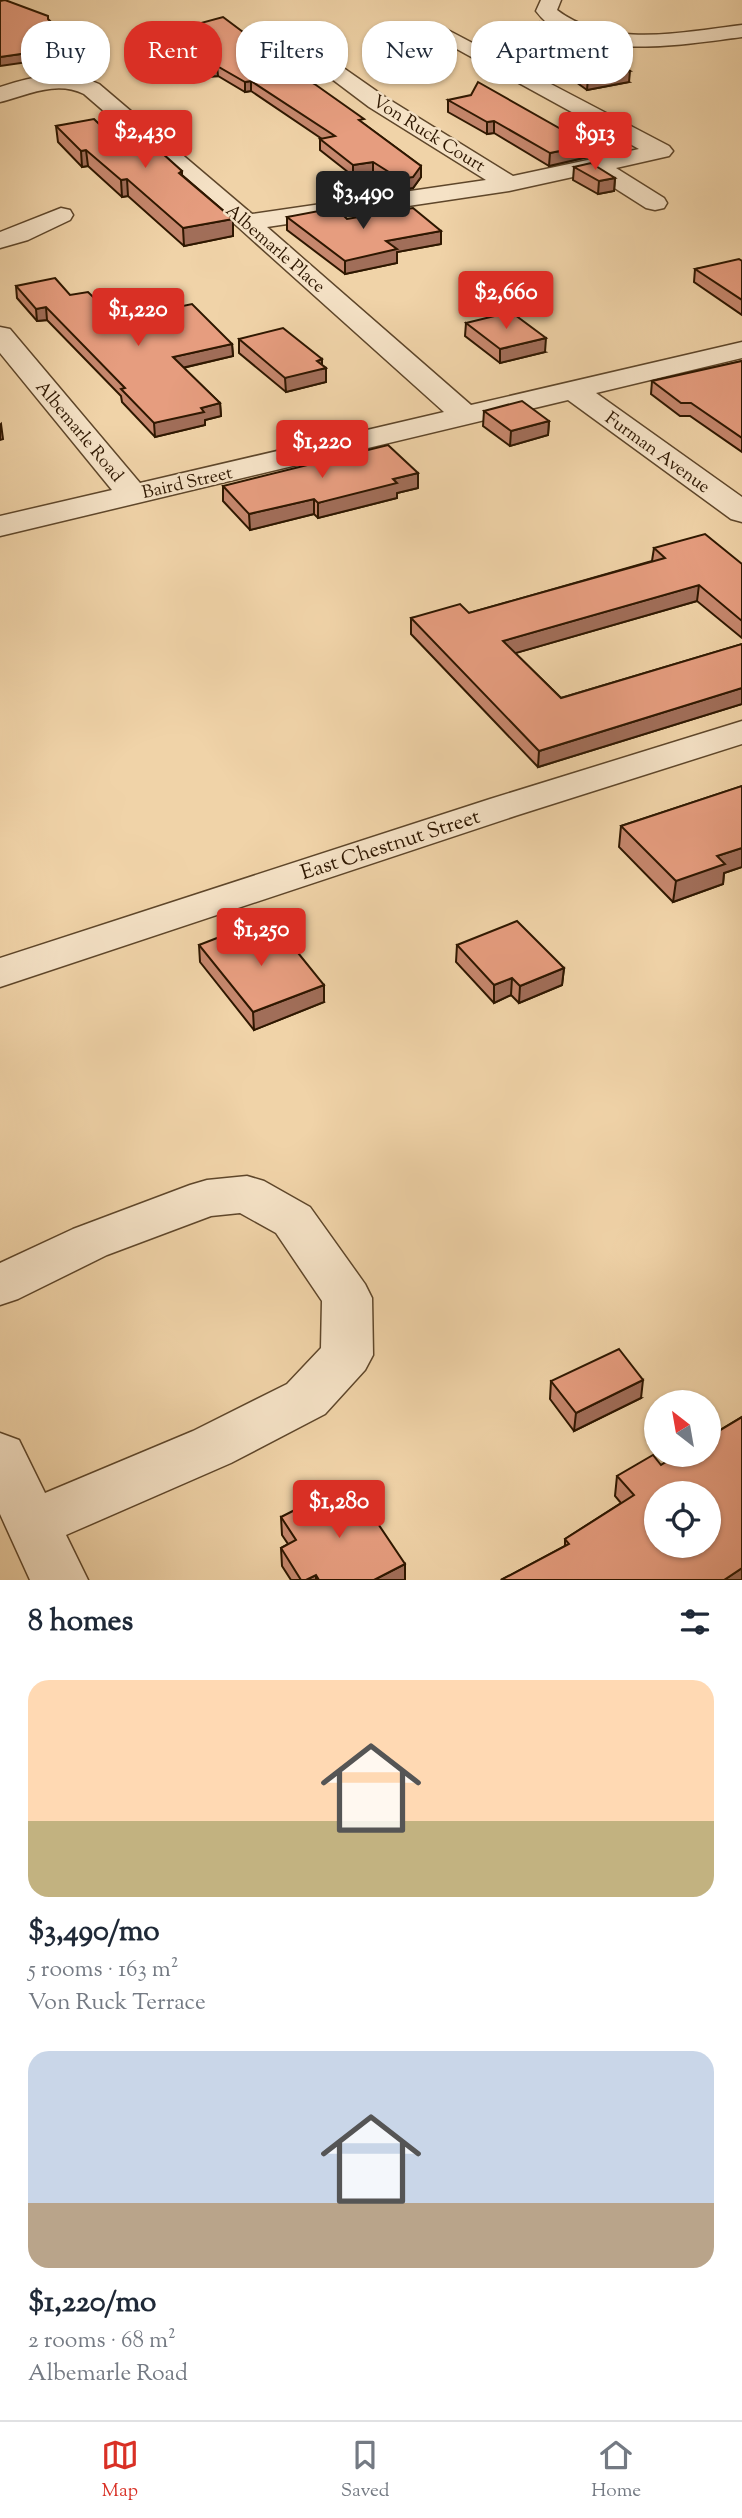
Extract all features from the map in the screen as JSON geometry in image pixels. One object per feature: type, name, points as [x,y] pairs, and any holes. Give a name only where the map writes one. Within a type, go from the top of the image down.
[{"type":"street","points":[[554,1],[546,12],[555,21],[596,37],[648,39],[742,31]]},
{"type":"street","points":[[247,222],[509,184],[661,151],[457,41]]},
{"type":"street","name":"Von Ruck Court","points":[[348,81],[509,184]]},
{"type":"street","name":"Albemarle Place","points":[[2,82],[85,84],[247,222],[467,417]]},
{"type":"street","points":[[596,166],[655,203]]},
{"type":"street","points":[[0,240],[19,235],[61,215]]},
{"type":"street","name":"Albemarle Road","points":[[0,335],[133,495]]},
{"type":"street","name":"Baird Street","points":[[0,526],[742,350]]},
{"type":"street","name":"Furman Avenue","points":[[574,391],[742,512]]},
{"type":"street","name":"East Chestnut Street","points":[[0,973],[504,807],[742,732]]},
{"type":"street","points":[[0,1284],[90,1242],[194,1202],[247,1194],[293,1220],[347,1298],[347,1355],[306,1399],[212,1447],[32,1524]]},
{"type":"street","points":[[0,1456],[59,1580]]},
{"type":"building","points":[[5,0],[48,16],[50,21],[21,21],[21,54],[0,57],[0,1]]},
{"type":"building","points":[[223,17],[236,27],[236,77],[222,69],[222,21],[208,21]]},
{"type":"building","points":[[256,84],[314,84],[364,119],[359,120],[421,166],[413,177],[400,179],[373,162],[353,165],[320,139],[335,136]]},
{"type":"building","points":[[477,84],[482,84],[589,145],[550,153],[494,121],[487,122],[448,100],[471,95]]},
{"type":"building","points":[[94,119],[99,124],[110,122],[133,127],[182,171],[179,173],[233,219],[183,228],[127,179],[121,180],[86,150],[81,151],[56,126]]},
{"type":"building","points":[[591,163],[615,178],[599,181],[574,167]]},
{"type":"building","points":[[413,208],[441,231],[386,241],[397,249],[345,261],[287,217],[324,210],[333,216],[342,214],[347,219]]},
{"type":"building","points":[[739,259],[742,261],[742,300],[695,269]]},
{"type":"building","points":[[55,278],[70,295],[88,292],[117,320],[192,304],[232,344],[173,357],[220,403],[201,408],[204,412],[154,423],[121,389],[125,388],[46,307],[36,309],[16,286]]},
{"type":"building","points":[[511,312],[546,338],[500,349],[466,323]]},
{"type":"building","points":[[283,328],[322,359],[317,361],[326,368],[285,378],[239,339]]},
{"type":"building","points":[[742,361],[742,438],[691,403],[681,403],[652,381]]},
{"type":"building","points":[[522,401],[549,421],[511,431],[484,411]]},
{"type":"building","points":[[388,445],[418,473],[393,479],[397,483],[318,503],[314,499],[249,514],[223,486]]},
{"type":"building","points":[[705,534],[742,564],[742,621],[699,585],[503,641],[561,698],[742,644],[742,688],[539,751],[411,618],[460,604],[469,613],[665,558],[654,548]]},
{"type":"building","points":[[742,786],[742,848],[717,856],[725,864],[676,881],[621,826]]},
{"type":"building","points":[[517,921],[564,968],[520,986],[512,978],[494,985],[457,945]]},
{"type":"building","points":[[248,926],[260,941],[282,933],[324,985],[253,1012],[199,945]]},
{"type":"building","points":[[619,1349],[643,1380],[576,1413],[551,1381]]},
{"type":"building","points":[[742,1417],[742,1568],[724,1580],[501,1580],[569,1544],[565,1539],[634,1495],[617,1476],[644,1460],[644,1467],[721,1467],[721,1430]]},
{"type":"building","points":[[350,1482],[405,1564],[374,1580],[319,1580],[316,1575],[301,1580],[281,1548],[296,1540],[281,1517]]}]
